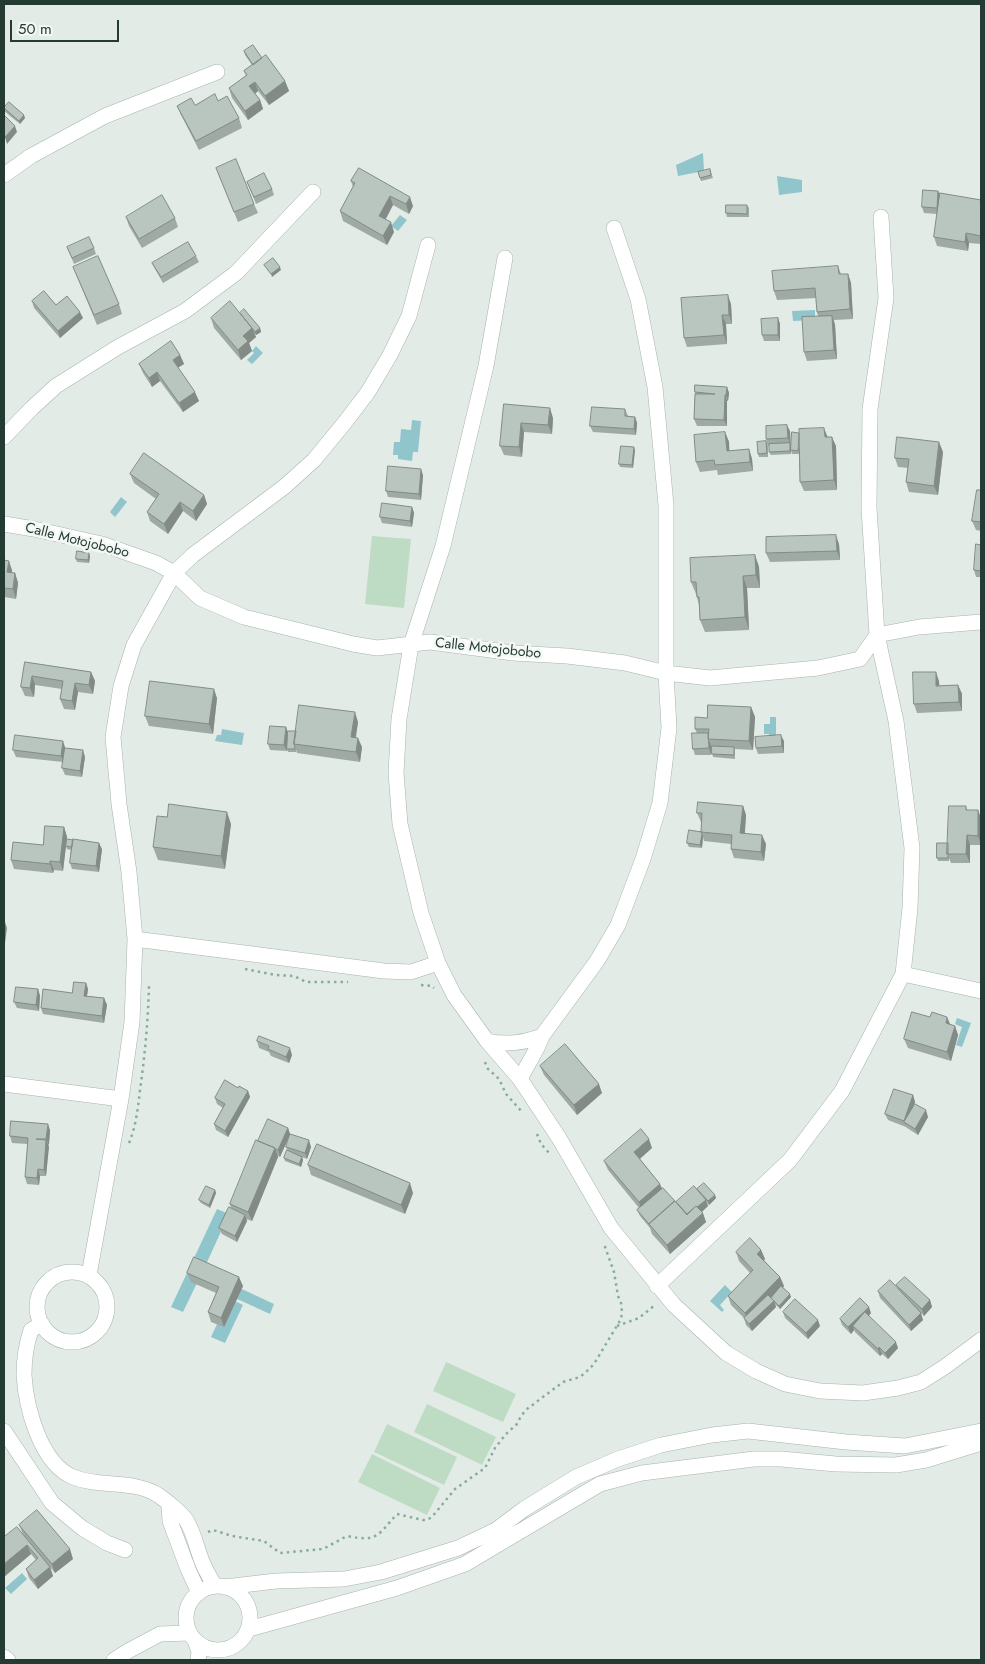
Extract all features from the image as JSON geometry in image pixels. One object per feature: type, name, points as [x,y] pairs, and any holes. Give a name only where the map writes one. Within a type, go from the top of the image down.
[{"type":"street","points":[[4,175],[31,156],[105,116],[217,72]]},
{"type":"street","points":[[4,437],[56,386],[118,347],[185,311],[236,272],[313,192]]},
{"type":"street","points":[[662,1291],[790,1160],[842,1091],[903,974],[910,908],[912,848],[896,721],[877,635],[869,508],[870,408],[886,298],[881,217]]},
{"type":"street","points":[[520,1080],[542,1036],[596,960],[618,925],[643,859],[660,803],[669,728],[666,673],[666,505],[655,387],[638,299],[614,228]]},
{"type":"street","points":[[88,1275],[121,1099],[132,1022],[135,939],[129,872],[119,804],[114,737],[121,686],[134,645],[174,573],[193,555],[284,487],[314,460],[368,392],[390,355],[409,316],[428,245]]},
{"type":"street","points":[[505,258],[486,366],[445,537],[411,645],[399,719],[396,773],[400,824],[421,913],[438,963],[454,995],[487,1041],[520,1080],[559,1138],[611,1228],[662,1291],[726,1353],[756,1371],[786,1384],[820,1391],[862,1393],[898,1388],[921,1382],[981,1340]]},
{"type":"street","name":"Calle Motojobobo","points":[[4,524],[102,544],[156,563],[174,573],[200,598],[244,617],[353,644],[377,648],[430,642],[513,653],[567,656],[625,663],[666,673],[710,678],[818,668],[860,659],[877,635]]},
{"type":"street","points":[[877,635],[919,627],[981,622]]},
{"type":"street","points":[[135,939],[384,971],[411,972],[438,963]]},
{"type":"street","points":[[903,974],[981,991]]},
{"type":"street","points":[[487,1041],[512,1044],[542,1036]]},
{"type":"street","points":[[4,1084],[121,1099]]},
{"type":"street","points":[[75,1271],[88,1275],[100,1284],[106,1296],[108,1310],[104,1323],[95,1334],[83,1341],[69,1342],[56,1338],[45,1330],[42,1324],[38,1318],[37,1304],[41,1290],[50,1280],[62,1273],[75,1271]]},
{"type":"street","points":[[42,1324],[31,1330],[27,1343],[24,1374],[26,1393],[34,1424],[45,1451],[57,1466],[72,1476],[105,1484],[142,1488],[158,1495],[186,1519],[203,1565],[220,1586],[235,1591],[243,1598],[249,1608],[249,1629],[239,1643],[224,1657],[224,1660]]},
{"type":"street","points":[[4,1431],[52,1504],[82,1528],[125,1550]]},
{"type":"street","points":[[198,1660],[199,1652],[186,1615],[192,1599],[199,1593],[220,1586],[344,1578],[381,1572],[458,1548],[496,1530],[524,1509],[576,1477],[618,1459],[670,1443],[712,1435],[748,1431],[846,1442],[905,1446],[981,1431]]},
{"type":"street","points":[[249,1629],[397,1588],[466,1564],[600,1484],[642,1473],[754,1459],[781,1459],[836,1464],[896,1465],[926,1460],[981,1443]]},
{"type":"street","points":[[25,1462],[45,1451]]},
{"type":"street","points":[[169,1505],[170,1521],[199,1593]]},
{"type":"street","points":[[114,1660],[160,1634],[192,1636],[201,1646],[212,1650],[224,1650],[239,1643]]},
{"type":"street","points":[[4,1657],[8,1660]]},
{"type":"path","points":[[240,968],[275,975],[294,976],[306,982],[354,982]]},
{"type":"path","points":[[128,1146],[134,1131],[143,1066],[150,978]]},
{"type":"path","points":[[414,984],[432,986],[435,989]]},
{"type":"path","points":[[484,1061],[487,1068],[502,1085],[506,1094],[528,1118]]},
{"type":"path","points":[[536,1131],[541,1144],[555,1159]]},
{"type":"path","points":[[193,1537],[213,1530],[232,1536],[264,1541],[280,1553],[309,1552],[328,1548],[347,1536],[361,1539],[373,1538],[384,1530],[397,1514],[427,1520],[437,1512],[455,1489],[485,1468],[495,1448],[517,1424],[527,1408],[563,1382],[580,1377],[594,1364],[621,1319],[622,1312],[614,1272],[603,1240]]},
{"type":"path","points":[[616,1326],[639,1318],[662,1291]]},
{"type":"green space","points":[[372,536],[411,539],[404,608],[365,604]]},
{"type":"green space","points":[[446,1362],[516,1394],[503,1422],[433,1391]]},
{"type":"green space","points":[[427,1404],[496,1437],[482,1465],[414,1432]]},
{"type":"green space","points":[[387,1424],[457,1457],[444,1485],[374,1452]]},
{"type":"green space","points":[[372,1454],[440,1488],[427,1515],[358,1482]]},
{"type":"water","points":[[703,153],[704,171],[678,176],[676,165]]},
{"type":"water","points":[[777,176],[802,180],[802,192],[779,195]]},
{"type":"water","points":[[400,215],[407,220],[398,231],[391,226]]},
{"type":"water","points":[[815,310],[815,320],[793,321],[792,311]]},
{"type":"water","points":[[256,346],[263,353],[252,364],[247,360],[254,353],[252,351]]},
{"type":"water","points":[[412,420],[421,421],[418,452],[413,452],[412,461],[398,459],[398,455],[393,455],[394,442],[400,442],[401,429],[411,430]]},
{"type":"water","points":[[121,497],[127,502],[115,517],[110,512]]},
{"type":"water","points":[[770,717],[776,717],[776,740],[769,740],[769,734],[764,734],[764,724],[770,724]]},
{"type":"water","points":[[222,729],[244,733],[242,745],[215,741],[217,735],[221,735]]},
{"type":"water","points":[[957,1018],[971,1023],[962,1047],[956,1045],[962,1027],[955,1024]]},
{"type":"water","points":[[217,1209],[229,1214],[203,1271],[274,1304],[270,1314],[198,1281],[183,1312],[171,1307]]},
{"type":"water","points":[[725,1285],[732,1292],[720,1305],[724,1310],[722,1312],[710,1301]]},
{"type":"water","points":[[229,1298],[243,1305],[225,1343],[211,1337]]},
{"type":"water","points":[[22,1573],[27,1579],[11,1594],[5,1588]]},
{"type":"building","points":[[253,45],[262,58],[253,65],[244,51]]},
{"type":"building","points":[[266,55],[285,81],[265,96],[255,82],[249,86],[260,100],[245,111],[229,88],[247,75],[244,71]]},
{"type":"building","points":[[215,94],[218,101],[227,96],[239,118],[196,141],[177,106],[191,98],[195,105]]},
{"type":"building","points":[[9,102],[24,115],[19,121],[4,108]]},
{"type":"building","points":[[4,115],[15,126],[5,137],[4,137]]},
{"type":"building","points":[[236,159],[254,204],[234,212],[216,168]]},
{"type":"building","points":[[359,168],[410,197],[406,204],[390,196],[379,216],[391,222],[383,236],[340,211],[355,183],[351,181]]},
{"type":"building","points":[[710,169],[711,175],[700,178],[698,172]]},
{"type":"building","points":[[264,173],[272,189],[254,197],[247,182]]},
{"type":"building","points":[[923,190],[938,191],[937,208],[922,207]]},
{"type":"building","points":[[940,193],[981,200],[981,236],[966,233],[965,242],[934,237]]},
{"type":"building","points":[[162,195],[175,218],[139,239],[126,217]]},
{"type":"building","points":[[726,205],[747,205],[747,214],[726,213]]},
{"type":"building","points":[[89,237],[94,248],[72,258],[67,247]]},
{"type":"building","points":[[188,242],[196,256],[161,277],[152,263]]},
{"type":"building","points":[[98,256],[119,304],[94,315],[73,267]]},
{"type":"building","points":[[273,258],[280,267],[271,274],[264,265]]},
{"type":"building","points":[[838,266],[839,274],[848,274],[850,309],[817,312],[815,288],[774,291],[772,271]]},
{"type":"building","points":[[44,291],[56,305],[67,296],[80,312],[58,331],[32,301]]},
{"type":"building","points":[[728,295],[729,315],[722,315],[724,335],[684,338],[681,298]]},
{"type":"building","points":[[230,301],[252,328],[243,336],[248,341],[238,350],[211,318]]},
{"type":"building","points":[[244,309],[260,328],[255,332],[240,313]]},
{"type":"building","points":[[832,316],[834,350],[804,352],[802,317]]},
{"type":"building","points":[[778,318],[778,335],[762,335],[761,319]]},
{"type":"building","points":[[171,341],[180,355],[173,360],[195,392],[179,403],[157,372],[149,378],[139,364]]},
{"type":"building","points":[[695,385],[727,387],[724,420],[694,419],[695,394],[715,394],[695,392]]},
{"type":"building","points":[[504,404],[550,408],[548,425],[521,423],[519,447],[500,446]]},
{"type":"building","points":[[592,407],[625,409],[625,416],[635,417],[634,429],[590,426]]},
{"type":"building","points":[[787,425],[788,438],[766,439],[766,426]]},
{"type":"building","points":[[824,428],[825,437],[832,437],[834,480],[800,482],[799,429]]},
{"type":"building","points":[[725,432],[727,451],[749,449],[750,462],[715,465],[714,460],[696,462],[694,435]]},
{"type":"building","points":[[792,432],[799,433],[798,451],[791,450]]},
{"type":"building","points":[[897,437],[939,442],[934,486],[906,482],[909,459],[895,458]]},
{"type":"building","points":[[766,441],[767,453],[758,454],[757,442]]},
{"type":"building","points":[[790,443],[790,451],[769,452],[769,444]]},
{"type":"building","points":[[621,446],[634,447],[632,465],[619,464]]},
{"type":"building","points":[[144,453],[204,495],[193,511],[180,502],[164,524],[147,512],[159,494],[130,474]]},
{"type":"building","points":[[388,466],[421,469],[419,494],[386,491]]},
{"type":"building","points":[[977,490],[981,490],[981,522],[972,521]]},
{"type":"building","points":[[382,503],[412,507],[410,521],[380,517]]},
{"type":"building","points":[[836,535],[837,551],[766,553],[766,537]]},
{"type":"building","points":[[976,544],[981,545],[981,571],[974,570]]},
{"type":"building","points":[[77,551],[89,553],[88,560],[76,559]]},
{"type":"building","points":[[755,555],[756,575],[743,576],[745,617],[700,620],[696,582],[691,582],[690,558]]},
{"type":"building","points":[[4,560],[9,561],[7,572],[15,573],[13,589],[4,588]]},
{"type":"building","points":[[25,662],[91,672],[89,685],[75,683],[72,701],[60,699],[63,681],[32,676],[30,688],[21,687]]},
{"type":"building","points":[[913,672],[936,672],[936,686],[958,685],[959,702],[914,704]]},
{"type":"building","points":[[150,681],[214,689],[209,724],[145,716]]},
{"type":"building","points":[[299,705],[355,712],[351,737],[358,738],[356,752],[294,744]]},
{"type":"building","points":[[708,705],[751,707],[749,741],[708,739],[709,729],[695,729],[695,717],[707,718]]},
{"type":"building","points":[[270,726],[286,727],[284,745],[268,744]]},
{"type":"building","points":[[288,731],[296,731],[295,749],[287,749]]},
{"type":"building","points":[[692,733],[708,733],[709,748],[693,749]]},
{"type":"building","points":[[15,735],[63,741],[61,756],[13,750]]},
{"type":"building","points":[[781,735],[782,746],[756,748],[755,737]]},
{"type":"building","points":[[712,746],[734,747],[734,755],[712,754]]},
{"type":"building","points":[[65,748],[83,750],[80,771],[62,768]]},
{"type":"building","points":[[698,802],[743,806],[740,833],[762,835],[761,852],[731,849],[732,835],[701,832],[702,813],[697,813]]},
{"type":"building","points":[[169,804],[227,812],[221,856],[153,847],[157,816],[167,817]]},
{"type":"building","points":[[949,806],[966,806],[966,810],[978,810],[978,836],[967,835],[966,854],[947,854]]},
{"type":"building","points":[[45,826],[64,827],[60,862],[50,861],[50,864],[11,860],[13,842],[43,845]]},
{"type":"building","points":[[689,830],[702,832],[700,845],[687,843]]},
{"type":"building","points":[[67,839],[73,840],[72,847],[66,846]]},
{"type":"building","points":[[73,839],[99,843],[96,866],[70,863]]},
{"type":"building","points":[[937,843],[948,843],[948,858],[937,858]]},
{"type":"building","points":[[74,982],[86,983],[84,996],[104,998],[102,1016],[41,1008],[43,989],[72,993]]},
{"type":"building","points":[[16,987],[38,989],[36,1005],[14,1002]]},
{"type":"building","points":[[912,1012],[930,1017],[932,1012],[947,1017],[946,1023],[955,1026],[947,1052],[904,1039]]},
{"type":"building","points":[[259,1036],[290,1048],[286,1057],[268,1049],[269,1046],[257,1041]]},
{"type":"building","points":[[565,1044],[599,1084],[574,1105],[540,1066]]},
{"type":"building","points":[[225,1080],[238,1088],[239,1086],[248,1091],[225,1131],[214,1124],[225,1104],[215,1098]]},
{"type":"building","points":[[894,1089],[913,1095],[904,1121],[885,1114]]},
{"type":"building","points":[[915,1104],[926,1110],[915,1129],[904,1122]]},
{"type":"building","points":[[268,1119],[288,1128],[278,1150],[258,1141]]},
{"type":"building","points":[[11,1121],[48,1124],[46,1139],[36,1139],[46,1140],[44,1170],[38,1169],[37,1178],[25,1177],[28,1138],[10,1136]]},
{"type":"building","points":[[641,1129],[649,1139],[634,1152],[660,1184],[639,1202],[604,1161]]},
{"type":"building","points":[[290,1134],[309,1140],[305,1153],[286,1147]]},
{"type":"building","points":[[256,1140],[275,1148],[248,1212],[230,1204]]},
{"type":"building","points":[[317,1144],[410,1183],[401,1205],[308,1165]]},
{"type":"building","points":[[287,1150],[302,1157],[299,1164],[284,1158]]},
{"type":"building","points":[[704,1183],[715,1195],[708,1201],[697,1189]]},
{"type":"building","points":[[206,1186],[215,1190],[209,1205],[199,1200]]},
{"type":"building","points":[[694,1186],[706,1200],[687,1214],[676,1202]]},
{"type":"building","points":[[663,1188],[675,1201],[649,1224],[637,1210]]},
{"type":"building","points":[[675,1201],[687,1215],[696,1206],[703,1213],[667,1245],[649,1224]]},
{"type":"building","points":[[229,1207],[245,1215],[235,1236],[219,1228]]},
{"type":"building","points":[[750,1238],[761,1250],[757,1254],[780,1277],[745,1313],[728,1296],[753,1270],[736,1252]]},
{"type":"building","points":[[194,1257],[239,1277],[221,1318],[208,1312],[219,1287],[187,1273]]},
{"type":"building","points":[[905,1277],[930,1300],[922,1309],[896,1285]]},
{"type":"building","points":[[890,1280],[921,1313],[909,1325],[878,1291]]},
{"type":"building","points":[[781,1286],[790,1294],[779,1306],[771,1298]]},
{"type":"building","points":[[768,1295],[774,1301],[749,1324],[744,1318]]},
{"type":"building","points":[[860,1298],[869,1307],[848,1327],[840,1319]]},
{"type":"building","points":[[795,1299],[818,1320],[806,1333],[783,1312]]},
{"type":"building","points":[[865,1312],[896,1342],[885,1353],[853,1326]]},
{"type":"building","points":[[37,1510],[70,1549],[52,1564],[19,1525]]},
{"type":"building","points":[[17,1527],[50,1567],[34,1580],[26,1569],[38,1558],[27,1545],[4,1564],[4,1537]]}]
